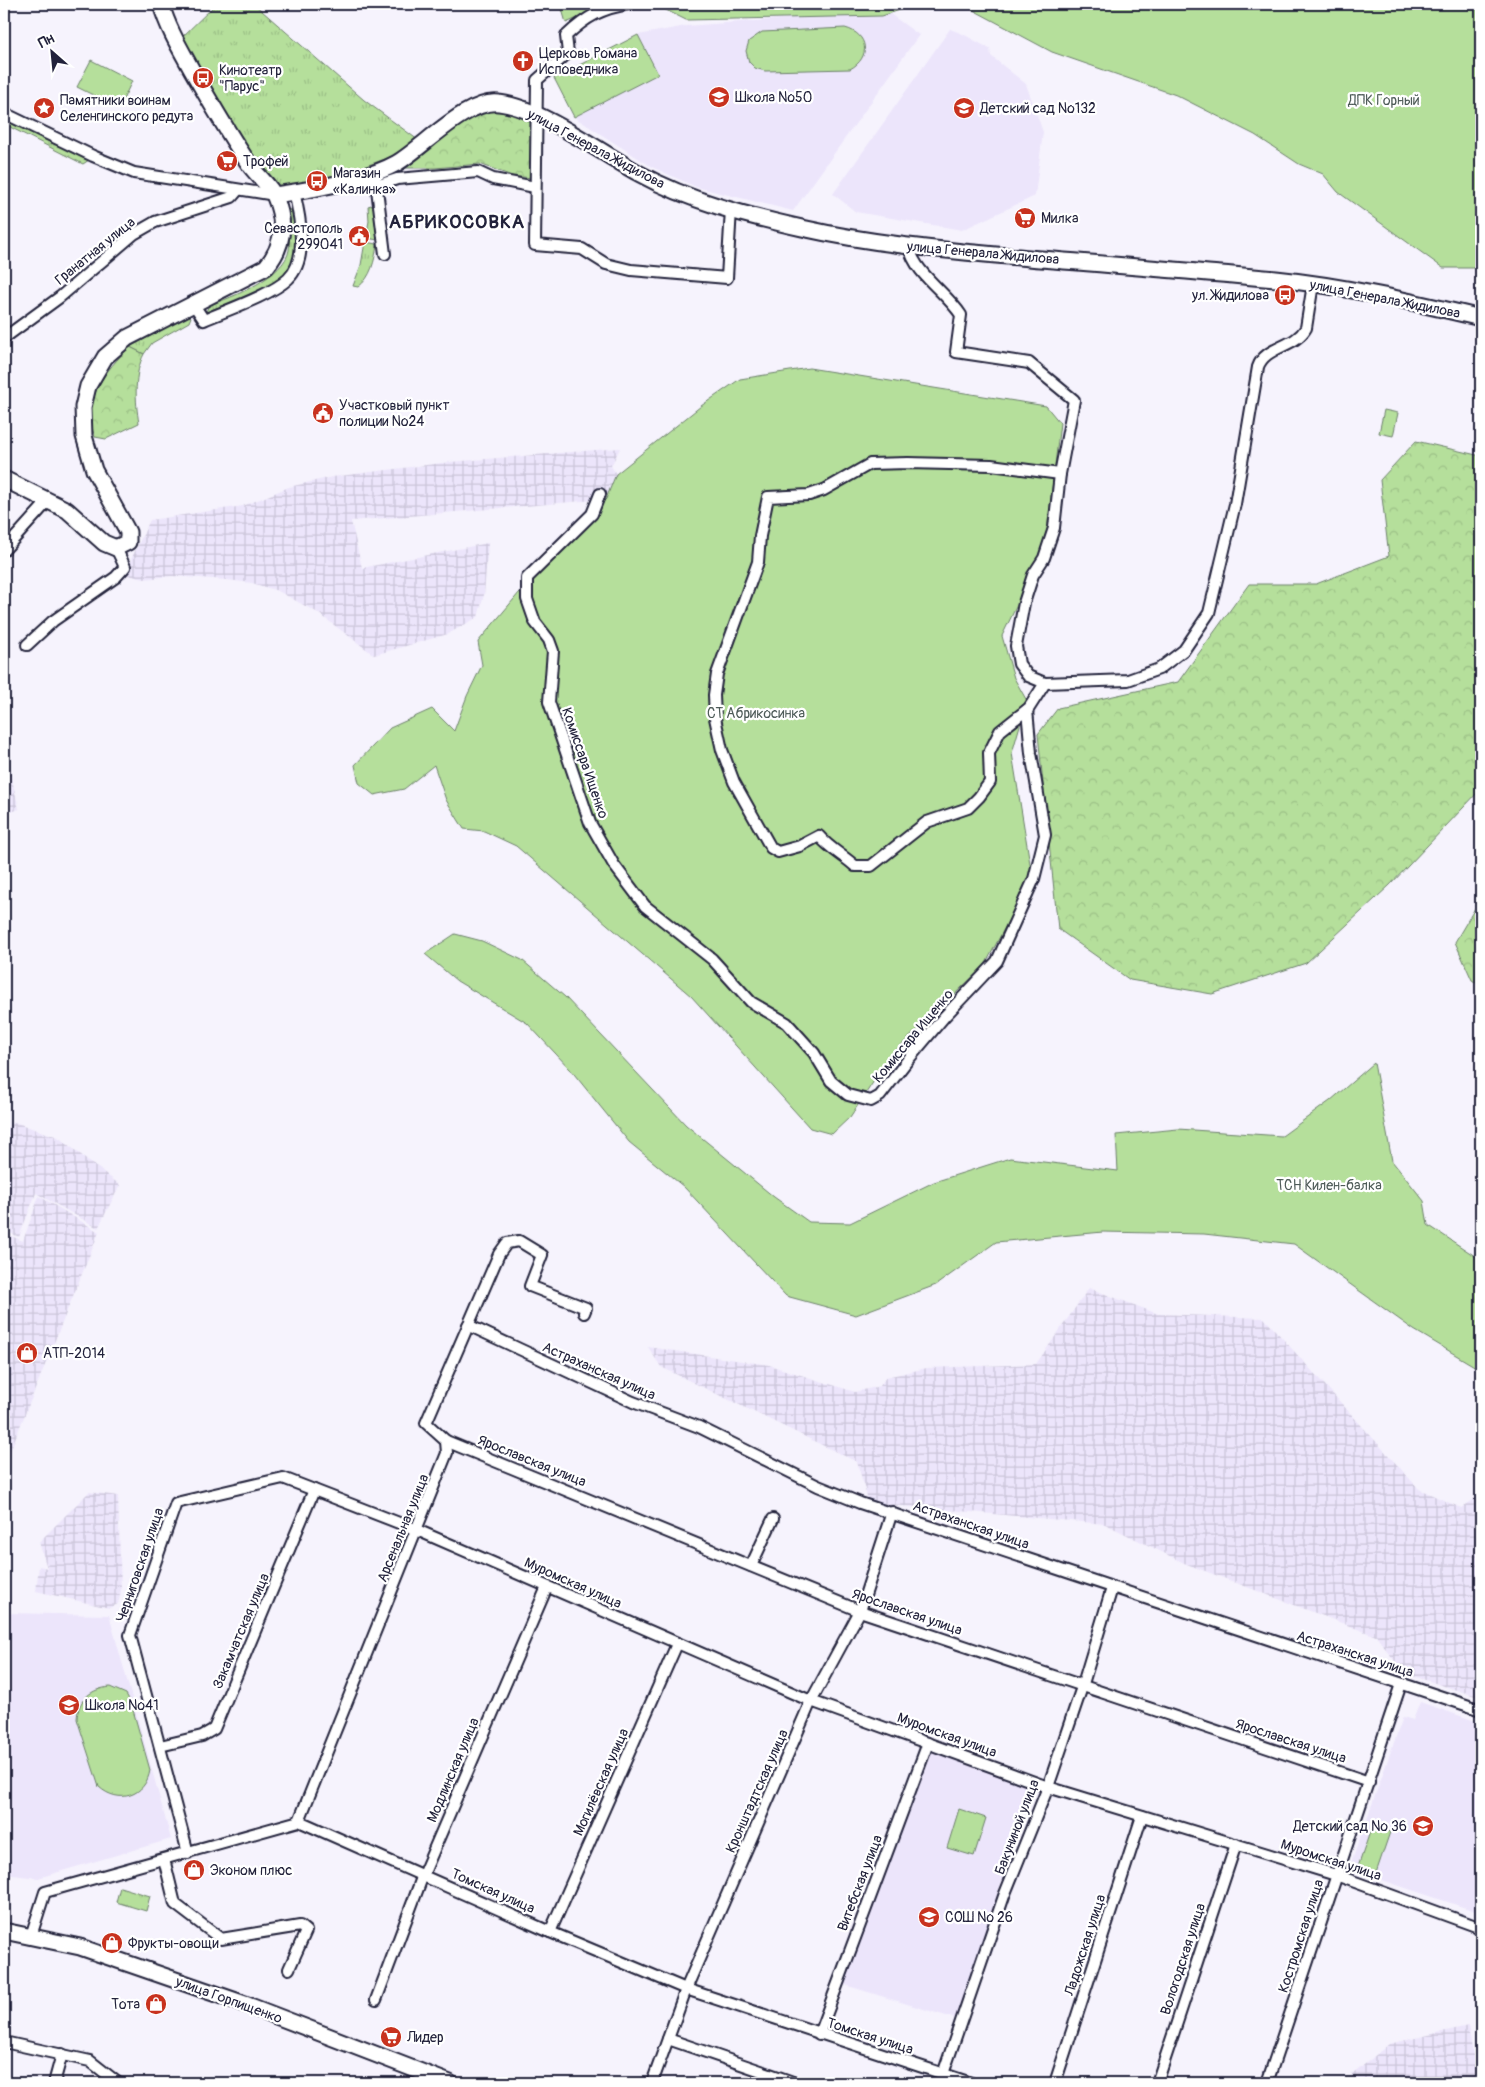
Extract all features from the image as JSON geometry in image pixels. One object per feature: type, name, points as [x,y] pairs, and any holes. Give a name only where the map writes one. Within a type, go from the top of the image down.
[{"type":"main road","points":[[4,479],[67,510],[104,543],[122,545],[128,532],[94,470],[84,436],[83,407],[86,393],[105,357],[127,338],[259,272],[277,255],[282,242],[281,220],[275,195],[250,167],[203,89],[167,26],[161,4]]},
{"type":"main road","name":"улица Генерала Жидилова","points":[[275,195],[376,179],[394,164],[422,147],[462,114],[479,105],[499,103],[537,116],[667,188],[731,209],[802,228],[909,247],[1313,284],[1402,299],[1481,318]]},
{"type":"main road","name":"улица Горпищенко","points":[[4,1931],[80,1947],[236,2001],[450,2083]]},
{"type":"street","points":[[629,4],[610,7],[590,15],[566,36],[568,53],[537,80],[535,245],[582,249],[606,264],[631,270],[727,278],[731,209]]},
{"type":"street","points":[[4,113],[93,156],[134,173],[275,195]]},
{"type":"street","points":[[385,254],[376,179],[478,172],[493,179],[536,187]]},
{"type":"street","name":"Гранатная улица","points":[[4,338],[60,297],[134,234],[155,222],[232,197],[238,190]]},
{"type":"street","points":[[194,305],[204,320],[260,296],[288,278],[294,269],[301,242],[302,224],[294,192]]},
{"type":"street","points":[[909,247],[912,261],[953,302],[961,315],[956,352],[1029,363],[1074,400],[1060,474],[1054,528],[1044,558],[1033,575],[1024,603],[1016,646],[1018,664],[1028,676],[1045,683],[1128,680],[1159,669],[1184,650],[1209,614],[1235,504],[1258,367],[1263,357],[1291,343],[1303,334],[1306,328],[1313,284]]},
{"type":"street","points":[[1045,683],[1036,699],[1026,710],[1000,731],[990,753],[990,782],[986,790],[968,808],[927,822],[890,853],[871,866],[863,867],[855,866],[842,854],[830,849],[819,836],[800,846],[778,852],[771,848],[734,782],[722,750],[714,695],[717,674],[758,562],[760,536],[768,497],[809,495],[824,490],[870,464],[908,462],[991,465],[1060,474]]},
{"type":"street","name":"Комиссара Ищенко","points":[[600,494],[592,514],[527,578],[527,599],[532,614],[535,622],[549,640],[553,651],[549,702],[590,823],[614,866],[645,906],[712,959],[751,1002],[787,1023],[814,1052],[831,1081],[848,1095],[871,1101],[880,1096],[944,1016],[997,961],[1034,879],[1045,835],[1031,753],[1026,710]]},
{"type":"street","points":[[4,550],[49,500]]},
{"type":"street","points":[[27,645],[53,621],[116,577],[125,567],[122,545]]},
{"type":"street","points":[[446,1440],[439,1432],[426,1423],[499,1254],[507,1243],[519,1241],[532,1247],[542,1255],[530,1286],[586,1308],[584,1313]]},
{"type":"street","name":"Астраханская улица","points":[[468,1325],[633,1402],[699,1427],[818,1486],[1112,1588],[1481,1710]]},
{"type":"street","name":"Арсенальная улица","points":[[299,1821],[448,1453],[446,1440]]},
{"type":"street","name":"Ярославская улица","points":[[446,1440],[860,1611],[1370,1782]]},
{"type":"street","name":"Черниговская улица","points":[[188,1853],[130,1635],[176,1503],[283,1478],[417,1530]]},
{"type":"street","name":"Закамчатская улица","points":[[160,1746],[202,1736],[214,1729],[314,1490]]},
{"type":"street","name":"Кронштадтская улица","points":[[652,2083],[686,1988],[811,1701],[860,1611],[892,1512]]},
{"type":"street","points":[[752,1566],[773,1519]]},
{"type":"street","name":"Муромская улица","points":[[417,1530],[811,1701],[1048,1787],[1336,1875],[1481,1928]]},
{"type":"street","name":"Модлинская улица","points":[[376,2000],[423,1875],[547,1587]]},
{"type":"street","name":"Бакуниной улица","points":[[943,2074],[1004,1896],[1048,1787],[1082,1687],[1112,1588]]},
{"type":"street","name":"Могилёвская улица","points":[[550,1932],[677,1644]]},
{"type":"street","name":"Костромская улица","points":[[1267,2083],[1336,1875],[1370,1782],[1401,1684]]},
{"type":"street","name":"Витебская улица","points":[[818,2034],[928,1743]]},
{"type":"street","name":"Ладожская улица","points":[[1055,2083],[1142,1816]]},
{"type":"street","points":[[31,1936],[45,1892],[299,1821]]},
{"type":"street","name":"Томская улица","points":[[299,1821],[550,1932],[686,1988],[818,2034],[971,2083]]},
{"type":"street","name":"Вологодская улица","points":[[1157,2083],[1236,1844]]},
{"type":"street","points":[[164,1859],[176,1904],[221,1939],[300,1926],[306,1931],[289,1969]]},
{"type":"street","points":[[668,2039],[796,2083]]},
{"type":"street","points":[[4,2042],[90,2061],[118,2083]]},
{"type":"street","points":[[54,2083],[62,2054]]},
{"type":"shaded area","name":"Школа №50","points":[[886,11],[919,35],[793,211],[696,187],[652,167],[574,117],[554,78],[638,35],[686,26]]},
{"type":"shaded area","name":"Детский сад №132","points":[[950,29],[990,49],[991,56],[1026,84],[1043,132],[1035,196],[962,230],[856,212],[833,194]]},
{"type":"shaded area","points":[[620,448],[611,466],[616,474],[606,499],[351,521],[362,568],[488,543],[484,595],[478,617],[448,634],[374,655],[318,613],[278,591],[252,583],[227,580],[172,576],[144,579],[124,574],[150,520],[243,506],[289,487],[332,477],[450,462]]},
{"type":"shaded area","points":[[4,747],[19,809],[4,815]]},
{"type":"shaded area","points":[[14,1122],[58,1137],[120,1185],[98,1228],[36,1193],[19,1237],[4,1230],[4,1131]]},
{"type":"shaded area","name":"АТП-2014","points":[[39,1196],[99,1232],[4,1466],[4,1233],[23,1241]]},
{"type":"shaded area","points":[[1089,1288],[1158,1314],[1264,1318],[1419,1489],[1461,1508],[1481,1495],[1481,1698],[1404,1673],[1376,1636],[1184,1563],[1105,1524],[869,1503],[857,1462],[661,1367],[648,1347],[769,1365],[855,1392],[880,1386],[886,1377],[927,1368],[1036,1364]]},
{"type":"shaded area","points":[[89,1492],[118,1496],[121,1591],[118,1604],[109,1608],[36,1591],[39,1566],[47,1568],[39,1542]]},
{"type":"shaded area","name":"Школа №41","points":[[4,1613],[109,1615],[171,1839],[38,1878],[4,1874]]},
{"type":"shaded area","name":"Детский сад № 36","points":[[1420,1702],[1481,1723],[1481,1913],[1349,1869],[1403,1717],[1413,1720]]},
{"type":"shaded area","name":"СОШ № 26","points":[[933,1750],[1025,1783],[1032,1790],[956,2019],[842,1984]]},
{"type":"shaded area","points":[[1468,2026],[1477,2079],[1481,2079],[1481,2083],[1349,2083],[1352,2075],[1389,2044]]},
{"type":"green space","points":[[216,4],[254,4],[364,100],[418,140],[393,156],[352,171],[283,187],[263,178],[204,73],[178,41]]},
{"type":"green space","points":[[556,4],[610,4],[566,23],[562,9]]},
{"type":"green space","points":[[654,4],[918,4],[882,16],[686,20]]},
{"type":"green space","name":"ДПК Горный","points":[[962,4],[1481,4],[1481,268],[1443,268],[1338,192],[1323,174],[1299,164],[1255,135],[1176,95],[1052,52]]},
{"type":"green space","points":[[845,28],[859,35],[864,47],[861,59],[850,69],[765,71],[755,68],[749,62],[746,51],[749,41],[762,32]]},
{"type":"green space","points":[[638,35],[658,74],[574,117],[554,78]]},
{"type":"green space","points":[[91,60],[132,81],[119,108],[77,87]]},
{"type":"green space","points":[[481,107],[524,114],[534,125],[533,178],[512,176],[480,164],[435,168],[405,168],[404,163]]},
{"type":"green space","points":[[4,118],[89,158],[89,160],[83,164],[4,124]]},
{"type":"green space","points":[[371,205],[374,209],[378,240],[366,238],[369,221],[368,206]]},
{"type":"green space","points":[[285,208],[295,212],[297,217],[297,252],[291,268],[271,286],[246,300],[208,315],[205,314],[209,305],[256,285],[278,269],[285,260],[289,250],[290,239]]},
{"type":"green space","points":[[365,242],[377,244],[374,262],[366,279],[358,287],[353,286],[361,265]]},
{"type":"green space","points":[[188,315],[191,317],[189,322],[152,343],[144,354],[130,347]]},
{"type":"green space","points":[[130,347],[144,354],[138,370],[136,387],[139,423],[106,439],[95,437],[91,424],[93,399],[104,376]]},
{"type":"green space","name":"СТ Абрикосинка","points":[[809,368],[1046,406],[1060,423],[1045,547],[1002,636],[1014,678],[1027,701],[1012,753],[1032,876],[985,965],[892,1054],[850,1117],[832,1134],[810,1128],[691,996],[516,846],[484,831],[464,829],[446,800],[434,765],[404,789],[374,795],[359,783],[355,765],[390,728],[432,709],[454,731],[467,696],[482,665],[478,642],[566,537],[606,499],[616,474],[701,406],[740,379]]},
{"type":"green space","points":[[1384,410],[1398,413],[1393,436],[1379,433]]},
{"type":"green space","points":[[1416,441],[1481,456],[1481,789],[1390,885],[1306,963],[1212,994],[1130,980],[1058,929],[1038,734],[1058,708],[1178,682],[1249,584],[1316,584],[1389,556],[1380,480]]},
{"type":"green space","points":[[1481,898],[1481,986],[1472,980],[1455,942]]},
{"type":"green space","name":"ТСН Килен-балка","points":[[455,934],[482,941],[522,960],[565,997],[686,1125],[774,1197],[809,1222],[850,1223],[934,1182],[1010,1158],[1118,1171],[1116,1135],[1178,1129],[1282,1136],[1330,1101],[1374,1063],[1392,1161],[1424,1201],[1428,1225],[1481,1260],[1481,1370],[1414,1330],[1294,1244],[1204,1234],[1103,1232],[996,1242],[936,1285],[856,1315],[786,1296],[684,1187],[629,1142],[570,1069],[527,1023],[457,981],[425,954]]},
{"type":"green space","points":[[110,1687],[126,1694],[131,1703],[150,1770],[143,1786],[137,1792],[130,1795],[115,1796],[99,1787],[77,1719],[80,1706],[87,1696],[97,1690]]},
{"type":"green space","points":[[959,1809],[986,1818],[974,1856],[947,1848]]},
{"type":"green space","points":[[1372,1826],[1390,1832],[1376,1873],[1358,1867]]},
{"type":"green space","points":[[120,1887],[150,1896],[146,1911],[116,1902]]},
{"type":"place","name":"Церковь Романа Исповедника","points":[[523,61]]},
{"type":"place","name":"Кинотеатр \"Парус\"","points":[[203,78]]},
{"type":"place","name":"Школа №50","points":[[719,97]]},
{"type":"place","name":"Памятники воинам Селенгинского редута","points":[[44,108]]},
{"type":"place","name":"Детский сад №132","points":[[964,108]]},
{"type":"place","name":"Трофей","points":[[227,161]]},
{"type":"place","name":"Магазин «Калинка»","points":[[317,181]]},
{"type":"place","name":"Милка","points":[[1025,218]]},
{"type":"place","name":"Севастополь 299041","points":[[359,236]]},
{"type":"place","name":"ул. Жидилова","points":[[1285,295]]},
{"type":"place","name":"Участковый пункт полиции №24","points":[[323,413]]},
{"type":"place","name":"АТП-2014","points":[[27,1353]]},
{"type":"place","name":"Школа №41","points":[[69,1705]]},
{"type":"place","name":"Детский сад № 36","points":[[1423,1826]]},
{"type":"place","name":"Эконом плюс","points":[[194,1870]]},
{"type":"place","name":"СОШ № 26","points":[[929,1917]]},
{"type":"place","name":"Фрукты-овощи","points":[[112,1943]]},
{"type":"place","name":"Тота","points":[[156,2004]]},
{"type":"place","name":"Лидер","points":[[391,2037]]},
{"type":"district","name":"АБРИКОСОВКА","points":[[457,222]]}]
